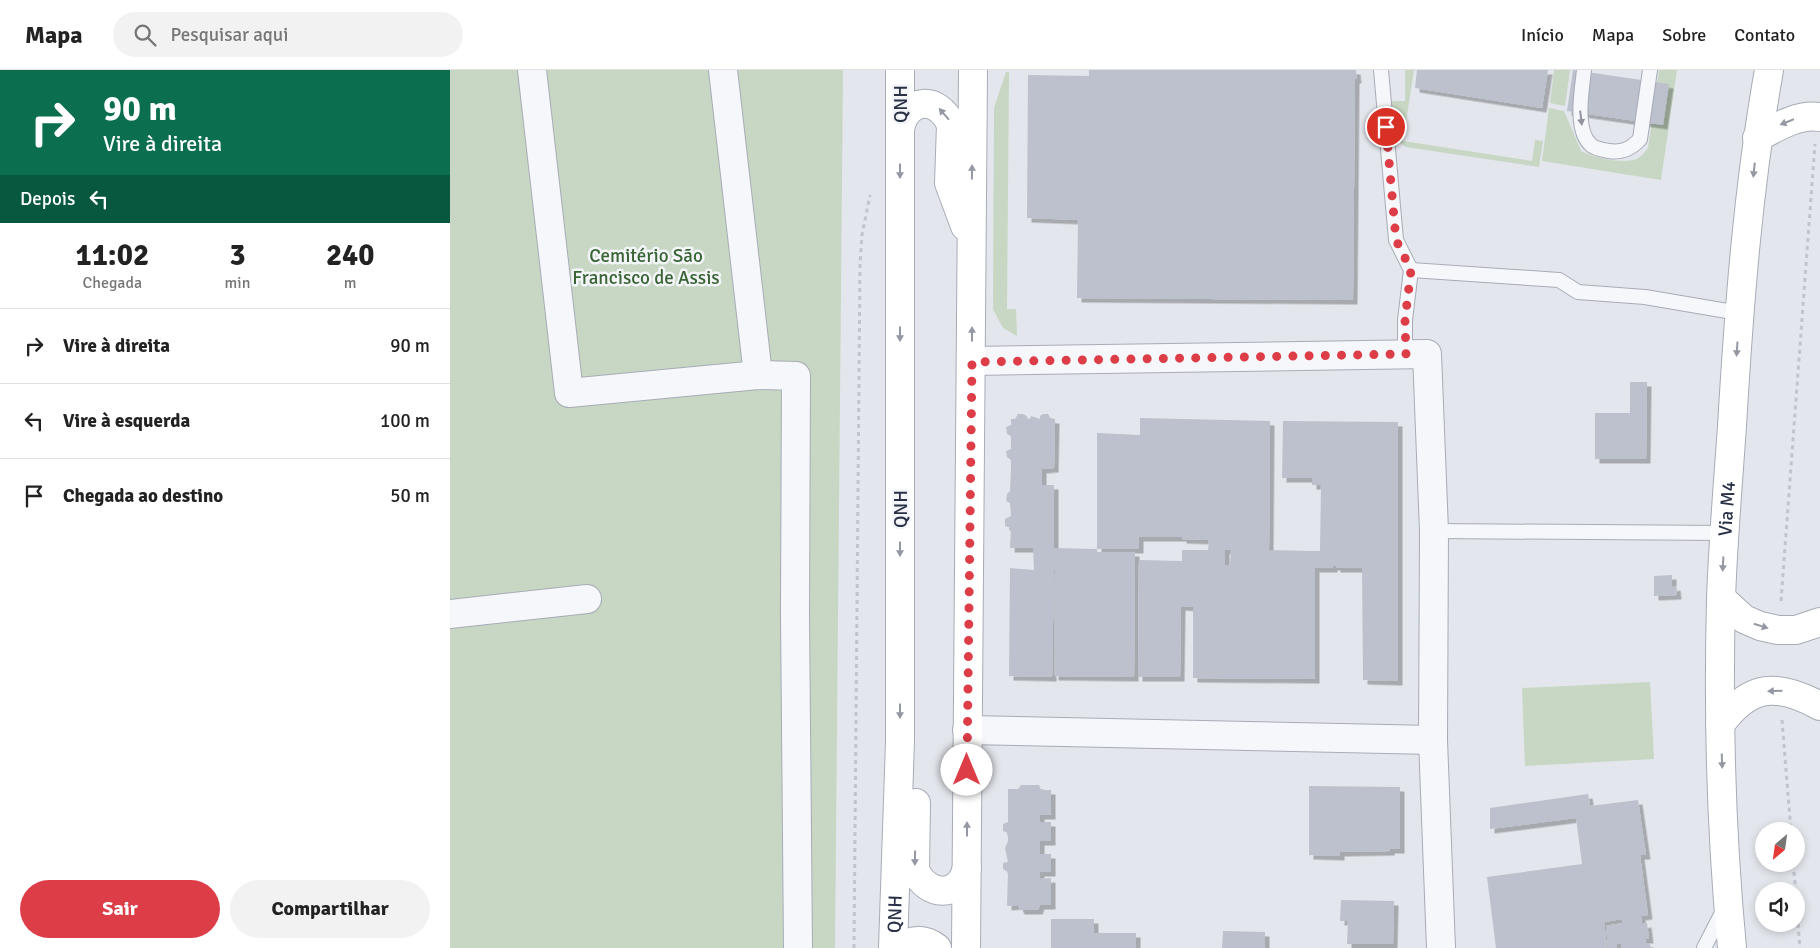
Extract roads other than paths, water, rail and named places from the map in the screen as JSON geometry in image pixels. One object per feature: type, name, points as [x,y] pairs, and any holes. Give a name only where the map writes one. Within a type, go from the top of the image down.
[{"type":"street","points":[[532,70],[569,392],[758,375],[796,376],[795,624],[798,948]]},
{"type":"street","points":[[723,70],[758,375]]},
{"type":"street","name":"QNH","points":[[893,948],[900,742],[900,70]]},
{"type":"street","points":[[966,948],[974,70]]},
{"type":"street","name":"Via M4","points":[[1732,948],[1728,902],[1720,725],[1722,598],[1739,313],[1757,138],[1768,70]]},
{"type":"street","points":[[900,130],[905,114],[911,108],[919,105],[928,104],[936,106],[948,118],[951,125],[950,182],[971,244]]},
{"type":"street","points":[[1757,138],[1784,123],[1800,117],[1819,117]]},
{"type":"street","points":[[972,362],[1427,354],[1434,531],[1433,740],[1441,948]]},
{"type":"street","points":[[1722,598],[1744,619],[1760,626],[1778,630],[1796,630],[1820,622]]},
{"type":"street","points":[[450,614],[587,599]]},
{"type":"street","points":[[1720,725],[1730,710],[1743,700],[1761,692],[1779,690],[1800,696],[1820,706]]},
{"type":"street","points":[[967,730],[1433,740]]},
{"type":"street","points":[[900,742],[916,807],[915,870],[919,879],[926,886],[934,890],[944,891],[952,889],[965,876],[967,868]]},
{"type":"street","points":[[898,948],[915,940],[924,941],[937,948]]},
{"type":"lane","points":[[1381,70],[1396,240],[1411,270],[1405,320],[1406,354]]},
{"type":"lane","points":[[1584,70],[1580,113],[1583,132],[1592,146],[1613,152],[1624,151],[1633,147],[1640,139],[1650,70]]},
{"type":"lane","points":[[1411,270],[1559,280],[1578,292],[1645,297],[1739,313]]},
{"type":"lane","points":[[1434,531],[1725,532]]},
{"type":"lane","points":[[1704,948],[1728,902]]},
{"type":"park label","name":"Cemitério São Francisco de Assis","points":[[646,266]]}]
